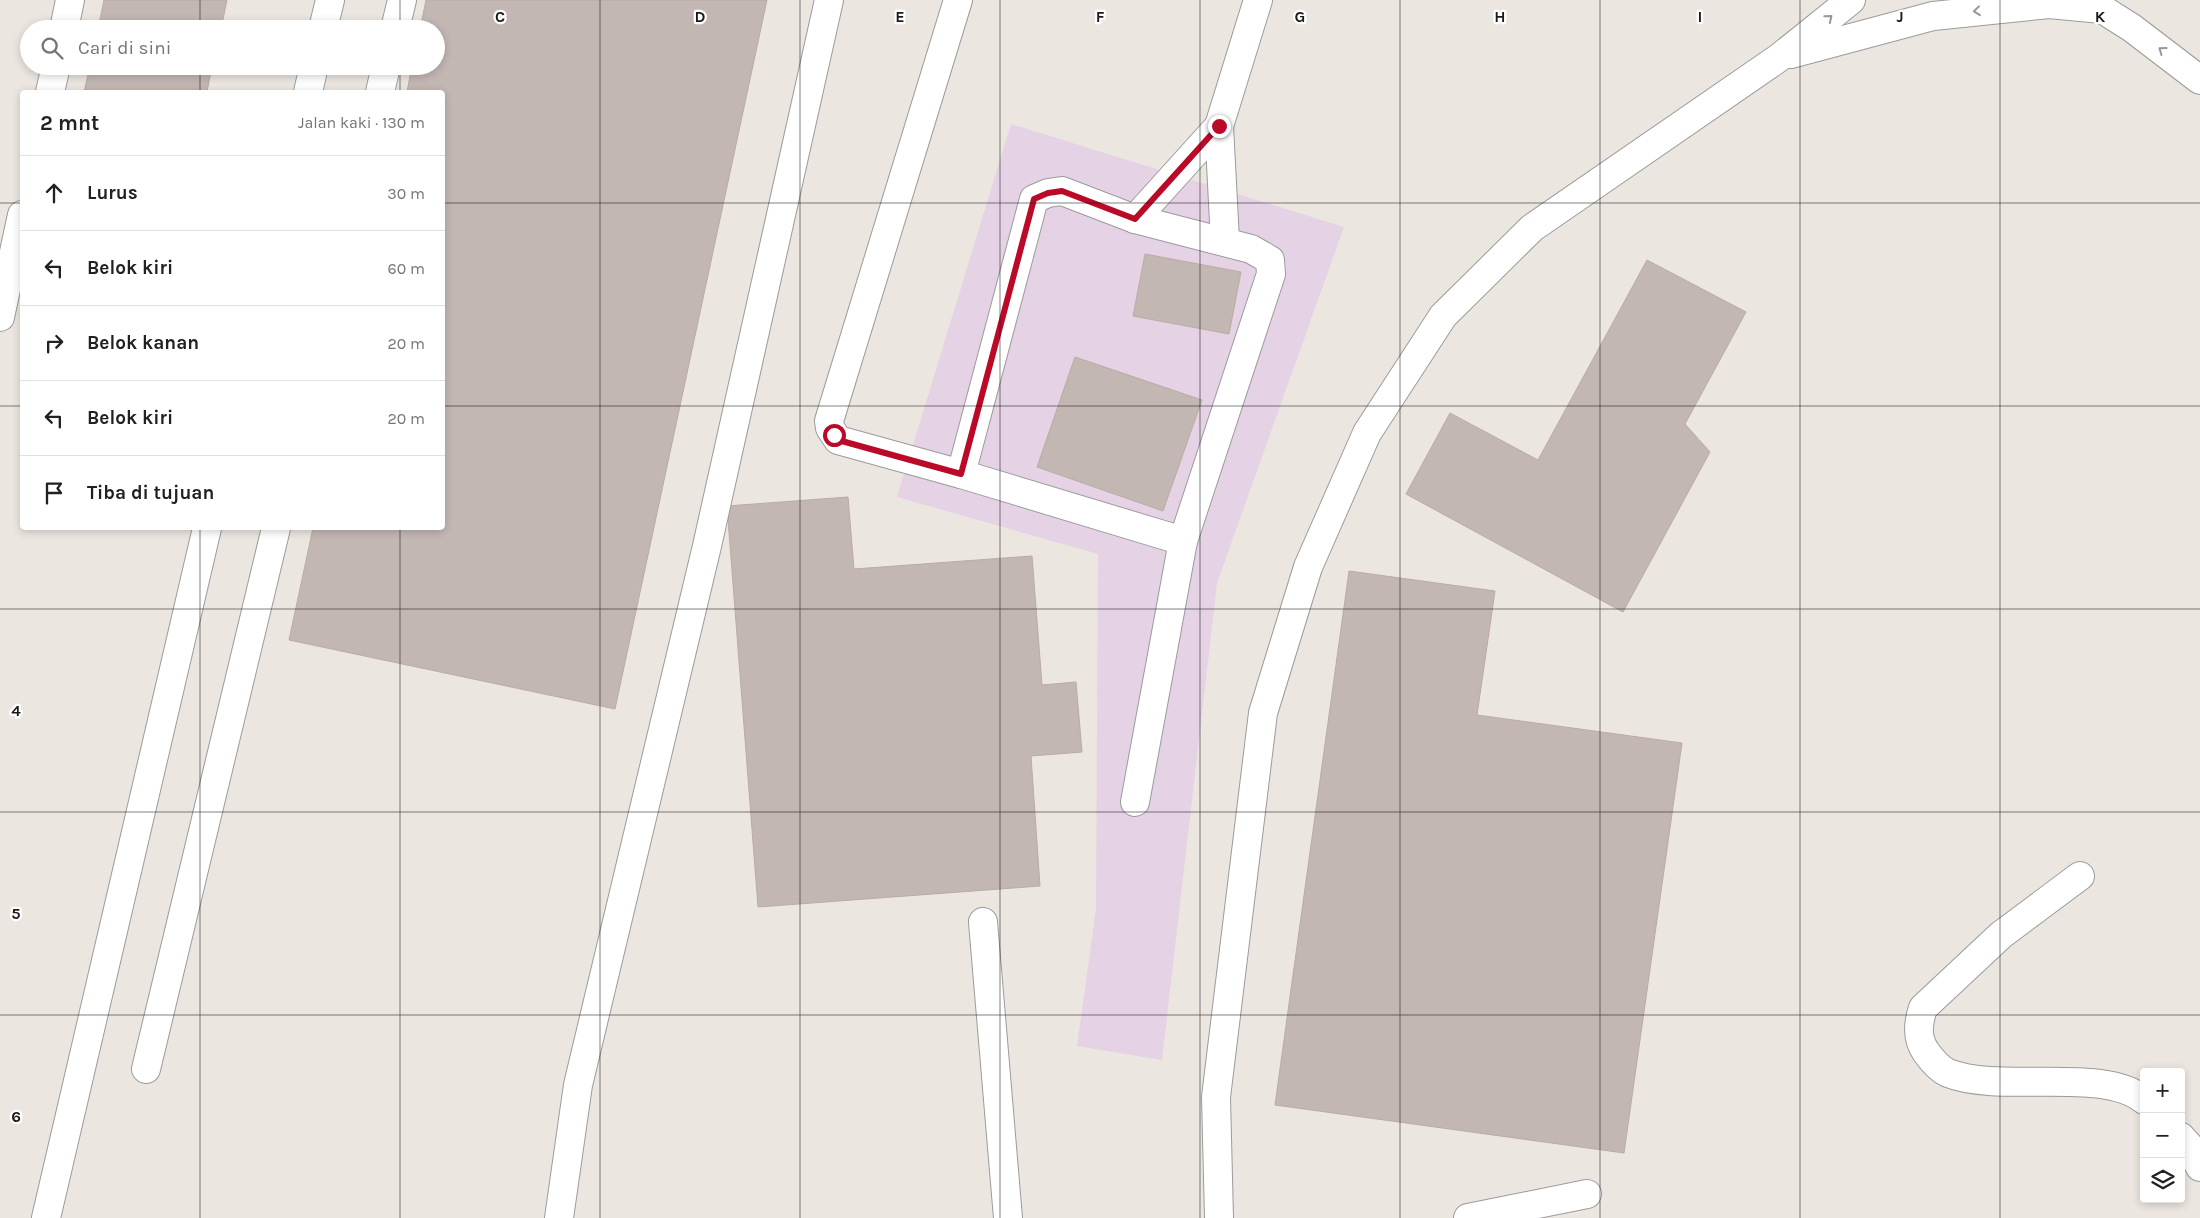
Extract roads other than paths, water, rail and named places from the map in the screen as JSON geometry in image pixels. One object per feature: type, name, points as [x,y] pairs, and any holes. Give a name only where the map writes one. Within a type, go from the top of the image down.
[{"type":"lane","points":[[66,20],[70,0]]},
{"type":"lane","points":[[325,20],[330,0]]},
{"type":"lane","points":[[397,20],[402,0]]},
{"type":"lane","points":[[559,1218],[578,1084],[707,546],[829,0]]},
{"type":"lane","points":[[958,0],[829,421],[830,428],[838,440],[961,474],[1183,541]]},
{"type":"lane","points":[[1226,241],[1219,126],[1258,0]]},
{"type":"lane","points":[[1219,1218],[1216,1097],[1263,713],[1308,567],[1367,433],[1443,316],[1532,228],[1780,57],[1851,0]]},
{"type":"lane","points":[[1780,57],[1933,16],[2049,4],[2100,4],[2200,80]]},
{"type":"lane","points":[[50,90],[54,75]]},
{"type":"lane","points":[[308,90],[312,75]]},
{"type":"lane","points":[[380,90],[384,75]]},
{"type":"lane","points":[[1135,219],[1219,126]]},
{"type":"lane","points":[[961,474],[1034,199],[1048,193],[1062,191],[1135,219],[1251,249],[1270,260],[1271,274],[1183,541],[1135,802]]},
{"type":"lane","points":[[0,317],[20,224]]},
{"type":"lane","points":[[46,1218],[207,530]]},
{"type":"lane","points":[[146,1069],[276,530]]},
{"type":"lane","points":[[2080,876],[2001,935],[1923,1008],[1918,1021],[1920,1043],[1932,1061],[1947,1072],[1987,1081],[2106,1084],[2136,1093],[2140,1096]]},
{"type":"lane","points":[[983,922],[1008,1218]]},
{"type":"lane","points":[[2185,1142],[2200,1167]]},
{"type":"lane","points":[[1468,1218],[1586,1194]]}]
